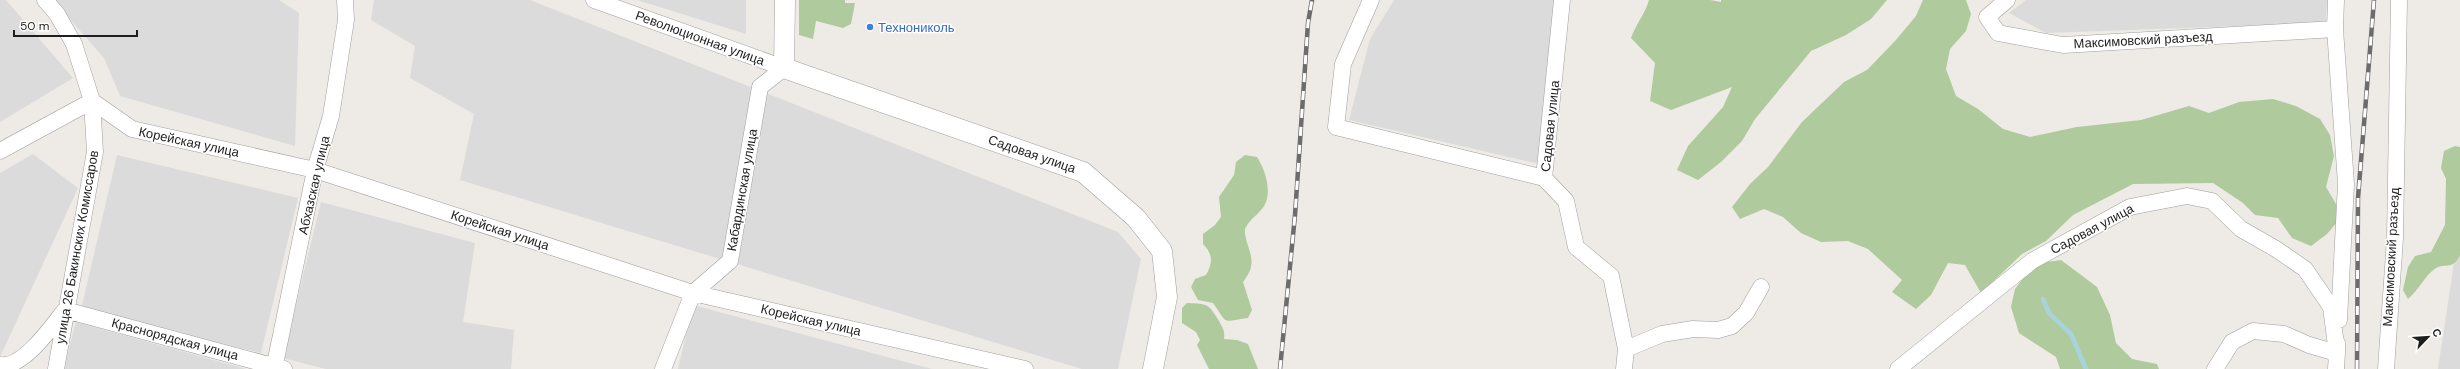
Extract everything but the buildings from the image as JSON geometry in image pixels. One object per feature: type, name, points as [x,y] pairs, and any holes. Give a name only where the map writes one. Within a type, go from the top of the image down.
[{"type":"street","points":[[0,151],[92,101],[74,44],[57,14],[45,0]]},
{"type":"street","name":"Абхазская улица","points":[[278,368],[315,170],[331,116],[346,20],[346,0]]},
{"type":"street","name":"Революционная улица","points":[[594,0],[784,68]]},
{"type":"street","points":[[784,68],[785,0]]},
{"type":"street","points":[[1370,0],[1344,64],[1336,127],[1544,178]]},
{"type":"street","name":"Садовая улица","points":[[1562,0],[1544,178],[1566,201],[1576,247],[1611,276],[1626,349],[1624,369]]},
{"type":"street","name":"Максимовский разъезд","points":[[2007,0],[1987,17],[1998,34],[2063,45],[2335,29]]},
{"type":"street","points":[[2336,0],[2335,29],[2346,184],[2336,369]]},
{"type":"street","name":"Максимовский разъезд","points":[[2386,369],[2395,238],[2399,0]]},
{"type":"street","name":"Кабардинская улица","points":[[663,369],[693,293],[730,261],[760,87],[784,68]]},
{"type":"street","name":"Садовая улица","points":[[784,68],[1083,172],[1136,218],[1162,251],[1167,297],[1153,369]]},
{"type":"street","name":"Корейская улица","points":[[92,101],[132,129],[315,170],[693,293],[1025,369]]},
{"type":"street","name":"улица 26 Бакинских Комиссаров","points":[[56,369],[65,310],[94,152],[92,101]]},
{"type":"street","name":"Садовая улица","points":[[1898,369],[2032,261],[2130,207],[2187,196],[2212,201],[2241,229],[2276,249],[2305,269],[2331,307],[2337,352]]},
{"type":"street","points":[[1626,349],[1662,334],[1693,329],[1718,330],[1732,326],[1746,313],[1761,287]]},
{"type":"street","points":[[0,365],[5,367],[20,363],[32,352],[65,310]]},
{"type":"street","name":"Краснорядская улица","points":[[65,310],[278,368]]},
{"type":"street","points":[[2215,369],[2232,342],[2253,331],[2284,334],[2309,345],[2337,352]]},
{"type":"shaded area","points":[[0,0],[6,0],[73,78],[0,122]]},
{"type":"shaded area","points":[[53,0],[279,0],[299,13],[295,146],[120,96],[104,58]]},
{"type":"shaded area","points":[[374,0],[530,0],[1118,232],[1141,259],[1118,369],[1082,369],[460,180],[474,114],[410,78],[415,46],[371,20]]},
{"type":"shaded area","points":[[637,0],[746,0],[746,34]]},
{"type":"shaded area","points":[[1394,0],[1560,0],[1543,165],[1349,120],[1370,39]]},
{"type":"shaded area","points":[[2026,0],[2327,0],[2326,23],[2046,33],[2009,13]]},
{"type":"shaded area","points":[[33,154],[78,188],[0,357],[0,173]]},
{"type":"shaded area","points":[[117,155],[298,198],[261,353],[81,310]]},
{"type":"shaded area","points":[[321,202],[475,243],[463,322],[514,330],[511,369],[326,369],[283,358]]},
{"type":"shaded area","points":[[2460,223],[2460,369],[2438,369]]},
{"type":"shaded area","points":[[693,305],[932,369],[678,369]]},
{"type":"shaded area","points":[[76,322],[246,369],[63,369]]},
{"type":"green space","points":[[799,0],[845,0],[845,3],[855,3],[851,24],[843,28],[816,21],[813,39],[799,35]]},
{"type":"green space","points":[[1649,0],[1710,0],[1721,2],[1721,0],[1887,0],[1871,19],[1846,35],[1811,51],[1755,119],[1742,141],[1721,162],[1698,180],[1677,170],[1688,146],[1723,107],[1732,87],[1671,110],[1650,101],[1655,63],[1631,38]]},
{"type":"green space","points":[[1923,0],[1966,0],[1971,14],[1966,31],[1950,49],[1946,69],[1956,96],[1978,109],[2003,129],[2030,137],[2077,127],[2141,120],[2189,106],[2209,113],[2239,102],[2273,99],[2296,106],[2320,119],[2330,135],[2334,156],[2326,187],[2336,204],[2338,221],[2327,234],[2311,246],[2292,238],[2278,218],[2255,215],[2243,203],[2213,183],[2133,184],[2073,215],[2046,241],[2022,254],[1981,293],[1965,265],[1948,263],[1931,295],[1916,309],[1892,292],[1902,280],[1868,249],[1848,241],[1821,242],[1801,233],[1783,217],[1764,209],[1740,219],[1732,207],[1750,184],[1768,167],[1802,122],[1844,82],[1867,70],[1895,41],[1916,16]]},
{"type":"green space","points":[[2455,146],[2460,147],[2460,255],[2455,263],[2436,268],[2432,271],[2408,299],[2403,290],[2408,267],[2415,256],[2431,252],[2445,225],[2446,179],[2441,168],[2444,151]]},
{"type":"green space","points":[[1245,155],[1257,157],[1266,176],[1268,191],[1265,204],[1248,223],[1245,229],[1252,262],[1250,271],[1243,282],[1252,310],[1248,318],[1229,321],[1224,318],[1213,303],[1198,300],[1191,287],[1195,279],[1206,275],[1208,271],[1211,259],[1209,251],[1203,244],[1203,234],[1215,225],[1221,217],[1219,197],[1234,175],[1236,162]]},
{"type":"green space","points":[[2061,260],[2097,287],[2110,315],[2116,343],[2132,359],[2157,364],[2159,369],[2060,369],[2056,357],[2019,333],[2011,307],[2015,289],[2027,273],[2047,262]]},
{"type":"green space","points":[[1187,303],[1203,304],[1210,308],[1223,328],[1224,339],[1237,340],[1248,344],[1258,369],[1209,369],[1197,345],[1200,340],[1196,332],[1182,323],[1182,308]]},
{"type":"waterway","points":[[2043,299],[2049,313],[2071,334],[2086,369]]},
{"type":"railway","points":[[1280,369],[1295,215],[1308,23],[1312,0]]},
{"type":"railway","points":[[2357,369],[2358,198],[2374,0]]},
{"type":"place","name":"Технониколь","points":[[870,27]]}]
